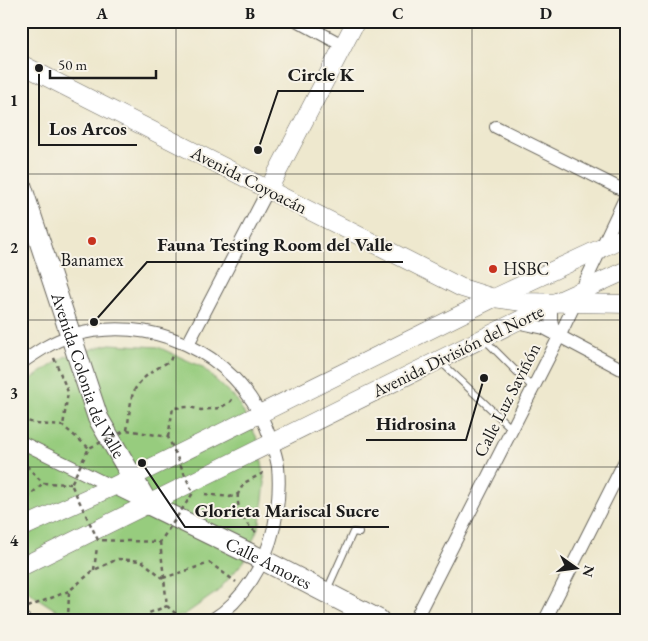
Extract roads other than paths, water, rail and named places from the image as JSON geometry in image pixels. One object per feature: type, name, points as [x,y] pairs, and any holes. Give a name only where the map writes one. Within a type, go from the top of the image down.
[{"type":"main road","points":[[268,190],[356,21]]},
{"type":"main road","name":"Avenida Coyoacán","points":[[21,64],[462,288],[494,298],[552,304]]},
{"type":"main road","name":"Avenida Colonia del Valle","points":[[21,185],[98,418],[148,504]]},
{"type":"main road","name":"Avenida División del Norte","points":[[21,528],[112,487],[130,476],[494,298],[627,236]]},
{"type":"main road","name":"Avenida División del Norte","points":[[21,566],[552,304],[578,297],[627,270]]},
{"type":"main road","points":[[578,297],[627,304]]},
{"type":"main road","name":"Calle Amores","points":[[148,504],[263,560],[378,620]]},
{"type":"street","points":[[298,21],[344,46]]},
{"type":"street","points":[[496,127],[627,193]]},
{"type":"street","points":[[183,342],[268,190]]},
{"type":"street","name":"Calle Luz Saviñón","points":[[415,620],[560,337],[627,193]]},
{"type":"street","points":[[552,304],[551,324],[553,330],[560,337]]},
{"type":"street","points":[[516,322],[544,328],[627,372]]},
{"type":"street","points":[[21,363],[48,346],[71,336],[107,329],[143,330],[183,342],[216,362],[240,385],[260,413],[272,443],[278,466],[279,504],[271,540],[263,560],[245,589],[212,620]]},
{"type":"street","name":"Calle Amores","points":[[21,442],[148,504]]},
{"type":"street","points":[[545,620],[627,457]]},
{"type":"street","points":[[21,617],[25,620]]},
{"type":"lane","points":[[483,338],[533,388]]},
{"type":"lane","points":[[440,360],[512,429]]},
{"type":"lane","points":[[326,592],[354,532],[359,533]]},
{"type":"place","name":"Los Arcos","points":[[39,68]]},
{"type":"place","name":"Circle K","points":[[258,150]]},
{"type":"place","name":"Banamex","points":[[92,241]]},
{"type":"place","name":"HSBC","points":[[493,269]]},
{"type":"place","name":"Fauna Testing Room del Valle","points":[[94,322]]},
{"type":"place","name":"Hidrosina","points":[[484,378]]},
{"type":"place","name":"Glorieta Mariscal Sucre","points":[[142,463]]}]
